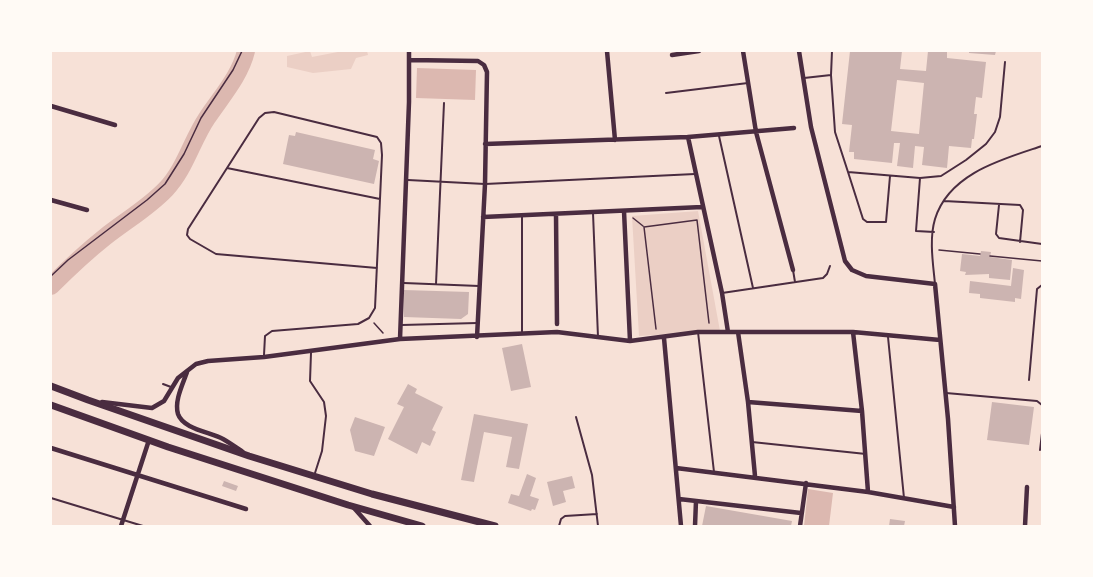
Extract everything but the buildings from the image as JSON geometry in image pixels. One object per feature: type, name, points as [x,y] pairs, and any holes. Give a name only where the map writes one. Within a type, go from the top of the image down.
[{"type":"highway","points":[[51,386],[249,456],[372,494],[495,526]]},
{"type":"highway","points":[[51,405],[149,440],[348,505],[422,526]]},
{"type":"street","points":[[400,339],[409,51]]},
{"type":"street","points":[[607,51],[615,141]]},
{"type":"street","points":[[672,56],[699,51]]},
{"type":"street","points":[[743,51],[756,132],[793,270]]},
{"type":"street","points":[[799,51],[811,127],[845,261],[852,270],[866,276],[935,284],[946,393],[955,526]]},
{"type":"street","points":[[410,60],[477,61],[487,72],[485,184],[477,337]]},
{"type":"street","points":[[51,106],[115,125]]},
{"type":"street","points":[[485,144],[615,141],[794,128]]},
{"type":"street","points":[[688,137],[728,332]]},
{"type":"street","points":[[51,200],[87,210]]},
{"type":"street","points":[[483,216],[702,207]]},
{"type":"street","points":[[624,211],[630,341]]},
{"type":"street","points":[[556,214],[557,324]]},
{"type":"street","points":[[88,400],[152,408],[164,401],[178,378],[196,364],[400,339],[557,332],[630,341],[698,333],[853,332],[940,340]]},
{"type":"street","points":[[738,332],[755,477]]},
{"type":"street","points":[[853,332],[868,492]]},
{"type":"street","points":[[664,338],[681,526]]},
{"type":"street","points":[[188,370],[179,393],[178,415],[185,423],[222,438],[249,456]]},
{"type":"street","points":[[748,402],[862,411]]},
{"type":"street","points":[[121,526],[149,440]]},
{"type":"street","points":[[51,448],[246,509]]},
{"type":"street","points":[[676,468],[806,483],[954,507]]},
{"type":"street","points":[[800,526],[806,483]]},
{"type":"street","points":[[1025,526],[1027,487]]},
{"type":"street","points":[[679,499],[801,513]]},
{"type":"street","points":[[695,526],[696,501]]},
{"type":"street","points":[[348,505],[370,526]]},
{"type":"lane","points":[[832,51],[831,75],[835,132],[863,219],[867,222],[885,222],[890,176]]},
{"type":"lane","points":[[848,172],[920,178],[941,176],[952,170],[979,149],[995,132],[1000,117],[1005,62]]},
{"type":"lane","points":[[802,78],[831,75]]},
{"type":"lane","points":[[666,93],[748,83]]},
{"type":"lane","points":[[436,284],[444,103]]},
{"type":"lane","points":[[264,357],[265,336],[272,331],[358,324],[369,318],[375,308],[377,268],[382,155],[381,143],[377,137],[274,112],[265,113],[259,118],[188,229],[187,235],[216,254],[377,268]]},
{"type":"lane","points":[[718,135],[753,288]]},
{"type":"lane","points":[[935,284],[932,249],[935,219],[944,201],[957,185],[970,175],[985,167],[1042,146]]},
{"type":"lane","points":[[227,168],[380,199]]},
{"type":"lane","points":[[405,180],[485,184],[695,174]]},
{"type":"lane","points":[[920,178],[916,231],[934,232]]},
{"type":"lane","points":[[944,201],[1023,207],[1020,242]]},
{"type":"lane","points":[[999,204],[996,234],[1004,240],[1042,244]]},
{"type":"lane","points":[[593,212],[598,337]]},
{"type":"lane","points":[[522,215],[522,334]]},
{"type":"lane","points":[[722,294],[823,278],[830,266]]},
{"type":"lane","points":[[793,270],[795,282]]},
{"type":"lane","points":[[401,283],[479,286]]},
{"type":"lane","points":[[1029,380],[1036,289],[1042,285]]},
{"type":"lane","points":[[400,325],[477,323]]},
{"type":"lane","points":[[698,333],[714,471]]},
{"type":"lane","points":[[887,336],[904,498]]},
{"type":"lane","points":[[311,351],[310,381],[324,402],[326,416],[322,452],[315,476]]},
{"type":"lane","points":[[163,384],[173,387]]},
{"type":"lane","points":[[946,393],[1037,401],[1042,405]]},
{"type":"lane","points":[[576,417],[590,465],[598,526]]},
{"type":"lane","points":[[1040,450],[1042,433]]},
{"type":"lane","points":[[751,442],[866,454]]},
{"type":"lane","points":[[51,498],[143,526]]},
{"type":"lane","points":[[559,526],[561,519],[565,516],[597,514]]},
{"type":"path","points":[[51,276],[165,184],[184,154],[201,118],[233,70],[242,51]]},
{"type":"path","points":[[624,211],[644,227],[657,330]]},
{"type":"path","points":[[644,227],[697,220],[709,324]]},
{"type":"path","points":[[932,249],[980,255]]},
{"type":"path","points":[[990,256],[1042,261]]},
{"type":"path","points":[[369,318],[384,334],[383,341]]},
{"type":"shaded area","points":[[310,51],[312,57],[343,51],[367,51],[368,55],[356,58],[351,69],[313,73],[287,67],[287,56]]},
{"type":"shaded area","points":[[417,68],[476,70],[475,100],[416,98]]},
{"type":"shaded area","points":[[698,211],[720,331],[639,336],[632,216]]},
{"type":"shaded area","points":[[808,489],[833,493],[829,526],[804,526]]},
{"type":"waterway","points":[[51,286],[98,243],[152,202],[173,181],[202,127],[235,78],[246,51]]}]
